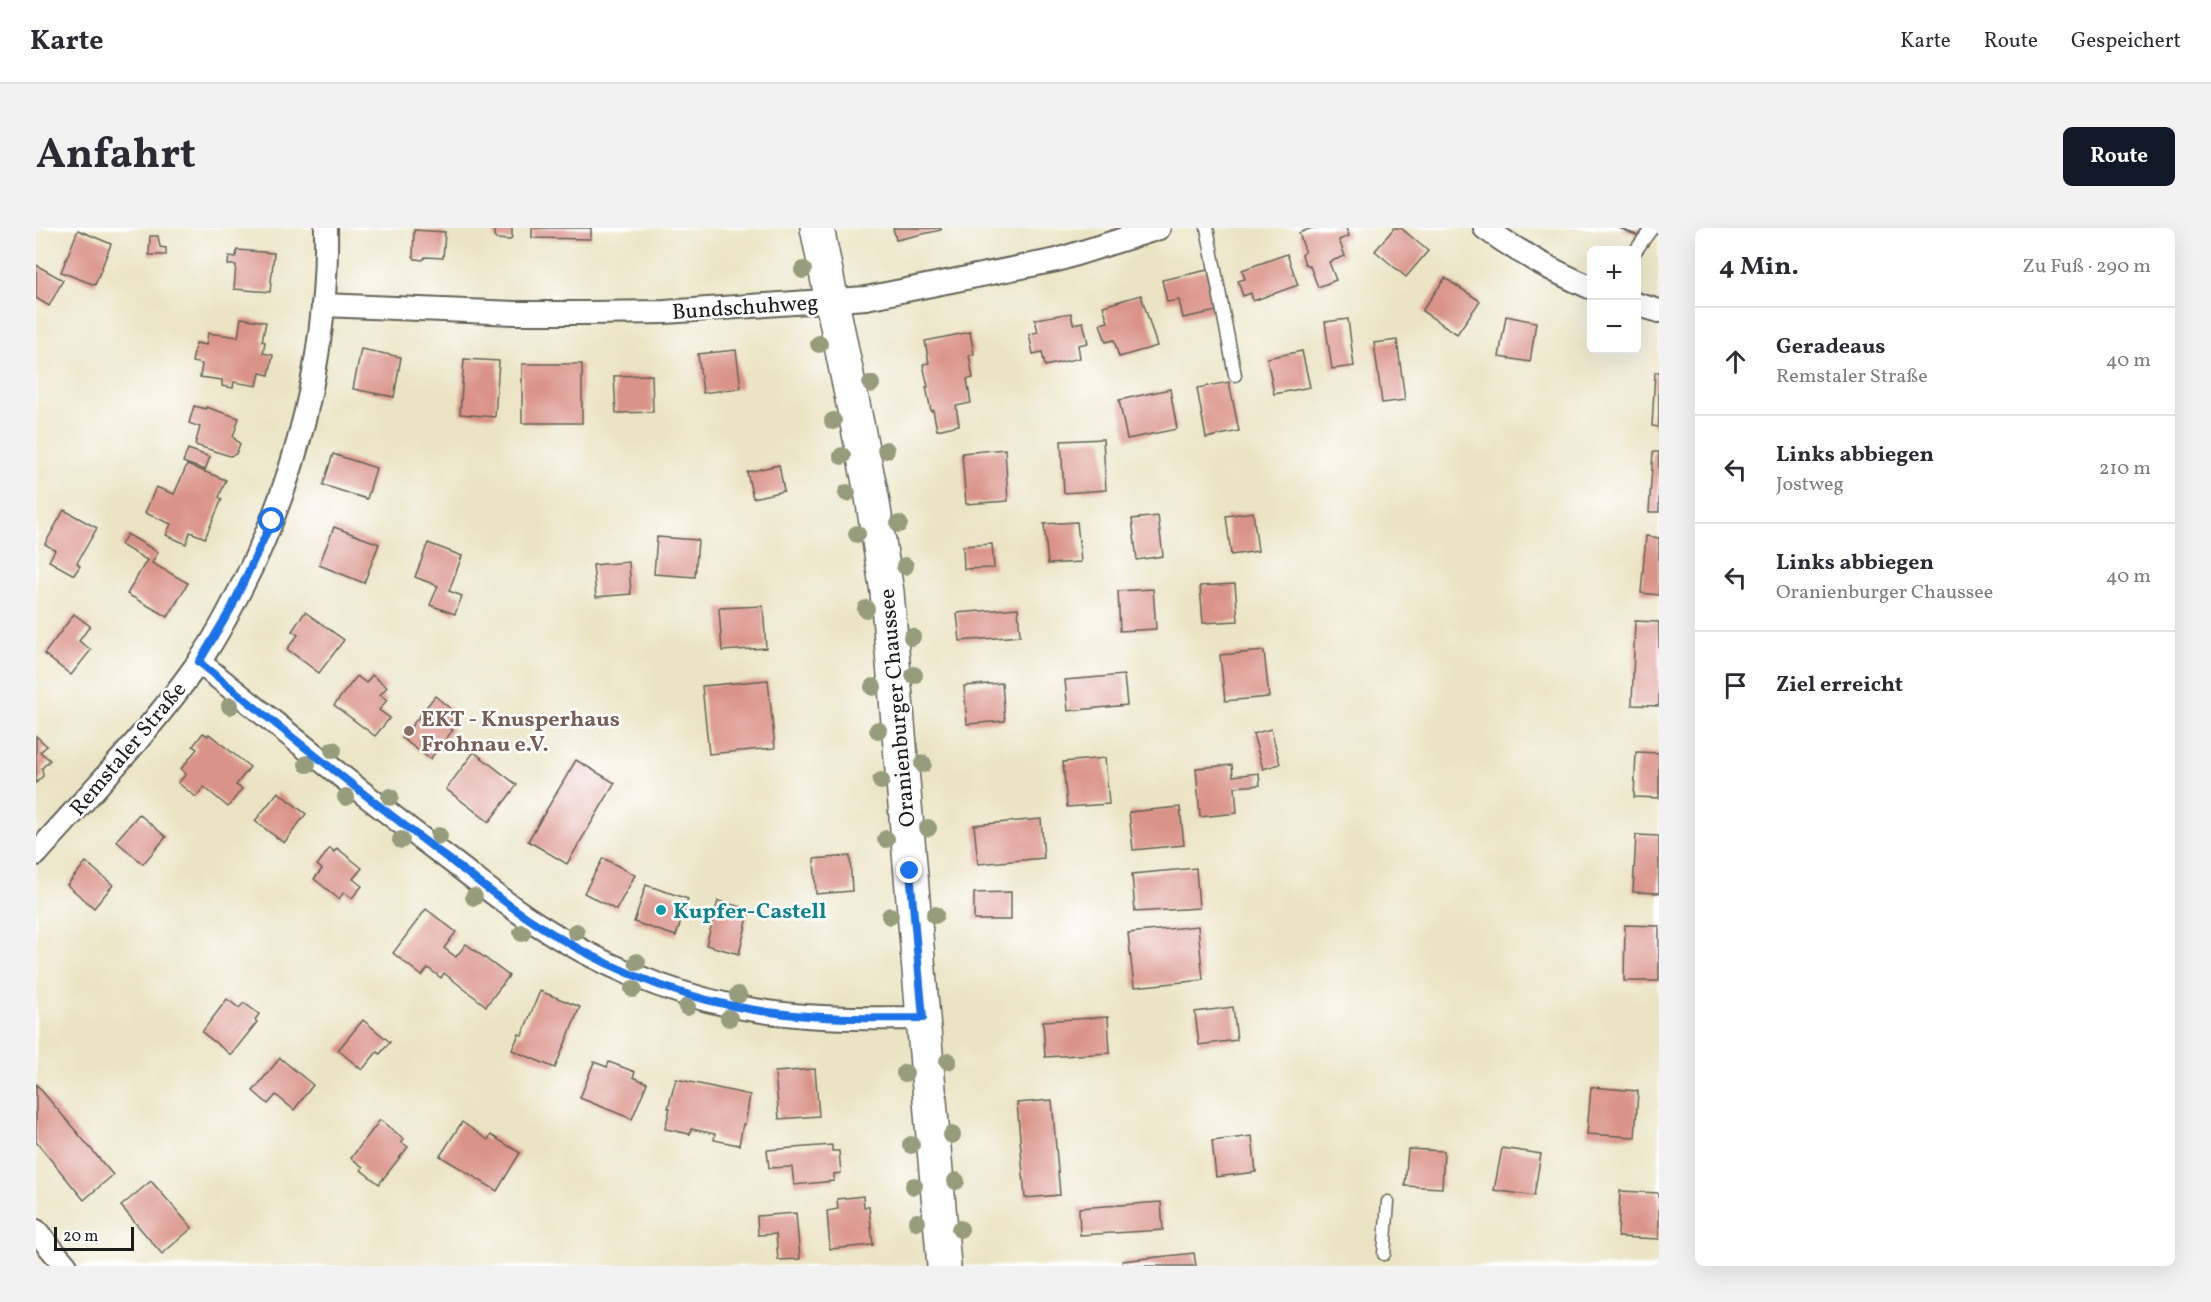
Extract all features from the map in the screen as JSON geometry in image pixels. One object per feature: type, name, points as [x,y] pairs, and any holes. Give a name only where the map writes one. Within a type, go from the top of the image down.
[{"type":"main road","name":"Oranienburger Chaussee","points":[[817,228],[872,497],[885,578],[944,1266]]},
{"type":"street","name":"Remstaler Straße","points":[[36,854],[132,745],[199,662],[243,585],[275,514],[306,411],[323,305],[326,228]]},
{"type":"street","name":"Bundschuhweg","points":[[323,305],[515,313],[665,312],[872,297],[1057,260],[1159,228]]},
{"type":"street","points":[[1485,228],[1507,244],[1587,286]]},
{"type":"street","points":[[1641,306],[1659,311]]},
{"type":"street","points":[[199,662],[411,831],[521,914],[590,955],[646,979],[732,1006],[807,1017],[923,1018]]},
{"type":"street","points":[[36,1231],[66,1266]]},
{"type":"lane","points":[[1207,228],[1235,375]]},
{"type":"lane","points":[[1639,246],[1652,228]]},
{"type":"lane","points":[[1384,1254],[1388,1202]]},
{"type":"building","points":[[494,228],[512,228],[512,237],[510,240],[496,239]]},
{"type":"building","points":[[532,228],[591,228],[591,239],[532,238]]},
{"type":"building","points":[[893,228],[941,228],[941,230],[896,240]]},
{"type":"building","points":[[1312,228],[1346,228],[1349,236],[1339,240],[1345,256],[1329,262],[1336,280],[1318,287],[1310,266],[1305,264],[1302,255],[1305,251],[1299,233]]},
{"type":"building","points":[[1394,228],[1401,228],[1428,251],[1406,277],[1375,251]]},
{"type":"building","points":[[1619,228],[1645,228],[1641,237]]},
{"type":"building","points":[[78,230],[111,244],[95,285],[61,272]]},
{"type":"building","points":[[414,230],[445,232],[443,258],[415,259],[413,256]]},
{"type":"building","points":[[150,236],[158,236],[160,247],[166,248],[166,255],[149,255]]},
{"type":"building","points":[[237,250],[274,253],[270,292],[234,289],[236,265],[228,265],[229,256],[236,257]]},
{"type":"building","points":[[1287,254],[1298,285],[1253,301],[1251,293],[1243,296],[1238,281],[1245,279],[1242,270]]},
{"type":"building","points":[[36,265],[63,280],[49,306],[36,298]]},
{"type":"building","points":[[1208,270],[1217,311],[1183,318],[1179,300],[1167,302],[1162,280]]},
{"type":"building","points":[[1445,278],[1480,301],[1457,334],[1422,311]]},
{"type":"building","points":[[1141,295],[1157,346],[1119,357],[1114,340],[1106,342],[1100,324],[1108,322],[1103,306]]},
{"type":"building","points":[[1071,313],[1073,324],[1083,322],[1088,343],[1078,345],[1080,358],[1045,366],[1042,352],[1033,354],[1029,334],[1038,332],[1035,319]]},
{"type":"building","points":[[1506,316],[1536,322],[1530,362],[1499,357]]},
{"type":"building","points":[[241,318],[266,322],[262,341],[265,342],[263,353],[273,355],[269,375],[260,373],[257,386],[234,382],[233,388],[222,386],[222,380],[200,377],[202,364],[192,362],[196,343],[206,345],[208,333],[238,337]]},
{"type":"building","points":[[1348,319],[1354,366],[1332,369],[1325,322]]},
{"type":"building","points":[[970,332],[974,354],[969,355],[973,378],[967,379],[971,403],[956,406],[959,425],[937,430],[926,387],[928,387],[923,364],[929,363],[925,341]]},
{"type":"building","points":[[1397,340],[1405,400],[1382,403],[1374,343]]},
{"type":"building","points":[[361,349],[401,357],[394,397],[353,389]]},
{"type":"building","points":[[736,350],[741,388],[703,393],[698,354]]},
{"type":"building","points":[[1302,351],[1310,387],[1274,394],[1267,358]]},
{"type":"building","points":[[464,359],[499,361],[495,417],[460,414]]},
{"type":"building","points":[[522,364],[582,364],[582,423],[522,423]]},
{"type":"building","points":[[1655,372],[1659,372],[1659,427],[1652,426]]},
{"type":"building","points":[[652,375],[653,412],[616,413],[614,376]]},
{"type":"building","points":[[1229,382],[1239,431],[1206,438],[1197,388]]},
{"type":"building","points":[[1170,389],[1177,429],[1127,439],[1119,400]]},
{"type":"building","points":[[194,406],[206,409],[206,407],[239,418],[233,437],[240,444],[236,454],[230,456],[195,445],[200,427],[189,423]]},
{"type":"building","points":[[1103,439],[1106,490],[1064,493],[1061,441]]},
{"type":"building","points":[[188,449],[210,457],[205,470],[183,462]]},
{"type":"building","points":[[1005,449],[1008,501],[966,504],[962,453]]},
{"type":"building","points":[[1653,452],[1659,452],[1659,512],[1649,512]]},
{"type":"building","points":[[333,454],[376,468],[367,499],[323,485]]},
{"type":"building","points":[[187,465],[226,480],[219,497],[222,499],[205,538],[190,532],[186,544],[166,535],[171,524],[145,513],[156,487],[174,494]]},
{"type":"building","points":[[779,465],[784,491],[753,498],[747,472]]},
{"type":"building","points":[[64,510],[97,528],[77,563],[80,566],[74,575],[49,561],[55,550],[45,544]]},
{"type":"building","points":[[1253,512],[1258,551],[1231,555],[1226,516]]},
{"type":"building","points":[[1158,516],[1163,556],[1137,560],[1132,519]]},
{"type":"building","points":[[1077,522],[1081,562],[1048,564],[1044,524]]},
{"type":"building","points":[[334,527],[379,544],[364,583],[319,565]]},
{"type":"building","points":[[127,534],[158,552],[152,563],[188,583],[168,617],[127,594],[147,560],[121,545]]},
{"type":"building","points":[[1646,536],[1659,538],[1659,595],[1641,593]]},
{"type":"building","points":[[657,537],[698,540],[695,577],[654,574]]},
{"type":"building","points":[[428,543],[462,556],[449,591],[462,596],[455,614],[430,605],[438,586],[415,577]]},
{"type":"building","points":[[992,544],[994,568],[964,569],[963,546]]},
{"type":"building","points":[[629,562],[631,594],[596,597],[593,565]]},
{"type":"building","points":[[1235,584],[1238,621],[1203,623],[1200,586]]},
{"type":"building","points":[[1153,589],[1156,629],[1120,631],[1118,591]]},
{"type":"building","points":[[763,606],[766,648],[722,651],[719,608]]},
{"type":"building","points":[[1018,608],[1020,636],[960,641],[957,613]]},
{"type":"building","points":[[305,612],[344,640],[319,673],[287,649],[298,635],[292,631]]},
{"type":"building","points":[[74,614],[90,626],[79,641],[91,650],[71,675],[44,654]]},
{"type":"building","points":[[1635,621],[1659,622],[1659,706],[1632,705]]},
{"type":"building","points":[[1264,651],[1269,697],[1225,701],[1220,655]]},
{"type":"building","points":[[372,675],[387,687],[380,695],[387,700],[379,710],[390,718],[375,736],[334,705],[357,676],[366,683]]},
{"type":"building","points":[[1124,675],[1127,705],[1068,711],[1065,680]]},
{"type":"building","points":[[768,680],[775,748],[709,754],[702,686]]},
{"type":"building","points":[[1002,683],[1005,721],[967,724],[964,686]]},
{"type":"building","points":[[435,696],[457,714],[447,726],[453,730],[430,759],[402,738]]},
{"type":"building","points":[[1271,729],[1280,764],[1263,769],[1253,734]]},
{"type":"building","points":[[203,733],[208,736],[209,734],[250,767],[236,785],[242,789],[228,807],[204,787],[196,797],[178,783],[186,774],[181,769],[197,749],[193,746]]},
{"type":"building","points":[[36,736],[47,746],[40,752],[50,760],[42,768],[43,776],[36,783]]},
{"type":"building","points":[[474,752],[517,785],[489,822],[446,789]]},
{"type":"building","points":[[1636,752],[1659,753],[1659,798],[1634,797]]},
{"type":"building","points":[[1105,758],[1109,804],[1067,807],[1063,762]]},
{"type":"building","points":[[576,760],[615,783],[567,864],[528,841]]},
{"type":"building","points":[[1232,765],[1233,776],[1259,773],[1260,785],[1235,787],[1237,813],[1200,817],[1196,768]]},
{"type":"building","points":[[278,792],[306,814],[284,843],[255,821]]},
{"type":"building","points":[[1180,807],[1184,845],[1133,850],[1129,812]]},
{"type":"building","points":[[139,814],[166,837],[143,864],[116,841]]},
{"type":"building","points":[[1041,819],[1044,858],[978,864],[974,825]]},
{"type":"building","points":[[1636,835],[1659,836],[1659,893],[1633,892]]},
{"type":"building","points":[[330,848],[334,852],[337,848],[362,868],[353,879],[362,886],[352,898],[344,892],[339,899],[314,879],[322,869],[317,865]]},
{"type":"building","points":[[850,856],[852,891],[816,894],[814,859]]},
{"type":"building","points":[[603,858],[635,875],[616,910],[584,893]]},
{"type":"building","points":[[86,862],[113,885],[94,908],[67,885]]},
{"type":"building","points":[[1196,868],[1199,908],[1135,912],[1132,874]]},
{"type":"building","name":"Kupfer-Castell","points":[[646,885],[688,899],[676,936],[634,922]]},
{"type":"building","points":[[1011,892],[1011,920],[974,920],[974,893]]},
{"type":"building","points":[[718,901],[750,909],[739,954],[706,945]]},
{"type":"building","points":[[426,909],[456,932],[444,948],[456,957],[466,944],[509,976],[486,1006],[444,973],[441,978],[428,968],[422,976],[393,953]]},
{"type":"building","points":[[1625,925],[1659,926],[1659,981],[1624,981]]},
{"type":"building","points":[[1198,926],[1203,980],[1134,987],[1128,933]]},
{"type":"building","points":[[540,991],[580,1007],[555,1068],[512,1050],[519,1034],[522,1035]]},
{"type":"building","points":[[227,999],[239,1008],[244,1003],[259,1014],[255,1020],[257,1022],[231,1055],[202,1032]]},
{"type":"building","points":[[1233,1007],[1237,1040],[1199,1045],[1195,1012]]},
{"type":"building","points":[[1108,1017],[1110,1053],[1045,1057],[1043,1021]]},
{"type":"building","points":[[363,1020],[390,1042],[380,1054],[377,1052],[362,1070],[338,1050]]},
{"type":"building","points":[[280,1058],[313,1085],[294,1110],[276,1095],[268,1104],[253,1091]]},
{"type":"building","points":[[594,1062],[607,1067],[609,1062],[635,1072],[633,1077],[647,1083],[632,1119],[580,1098]]},
{"type":"building","points":[[815,1069],[819,1116],[779,1119],[775,1072]]},
{"type":"building","points":[[676,1079],[750,1095],[739,1145],[714,1140],[715,1134],[691,1129],[690,1134],[665,1129]]},
{"type":"building","points":[[36,1084],[113,1175],[84,1200],[36,1142]]},
{"type":"building","points":[[1591,1087],[1638,1091],[1635,1137],[1587,1134]]},
{"type":"building","points":[[1052,1100],[1060,1195],[1025,1198],[1017,1103]]},
{"type":"building","points":[[380,1120],[404,1139],[401,1142],[408,1147],[379,1184],[361,1170],[363,1167],[351,1158]]},
{"type":"building","points":[[462,1122],[488,1140],[491,1135],[520,1153],[497,1191],[440,1156]]},
{"type":"building","points":[[1252,1136],[1256,1172],[1216,1177],[1212,1141]]},
{"type":"building","points":[[832,1145],[832,1151],[839,1151],[841,1173],[834,1174],[834,1181],[794,1185],[792,1167],[769,1168],[767,1150]]},
{"type":"building","points":[[1502,1148],[1541,1154],[1534,1196],[1494,1190]]},
{"type":"building","points":[[1408,1149],[1444,1151],[1442,1188],[1405,1186]]},
{"type":"building","points":[[151,1181],[192,1228],[162,1254],[121,1206]]},
{"type":"building","points":[[1620,1191],[1659,1193],[1659,1239],[1618,1237]]},
{"type":"building","points":[[863,1196],[864,1207],[869,1207],[873,1245],[830,1249],[827,1211],[838,1209],[837,1199]]},
{"type":"building","points":[[1161,1202],[1163,1230],[1080,1235],[1079,1208]]},
{"type":"building","points":[[796,1213],[800,1259],[778,1260],[776,1234],[758,1235],[757,1216]]},
{"type":"building","points":[[1194,1253],[1196,1266],[1123,1266],[1122,1261]]},
{"type":"place","name":"EKT - Knusperhaus Frohnau e.V.","points":[[409,731]]},
{"type":"place","name":"Kupfer-Castell","points":[[661,910]]},
{"type":"route","points":[[272,521],[232,607],[199,662],[411,831],[521,914],[560,939],[620,969],[690,995],[732,1006],[807,1017],[923,1018],[910,871]]}]
